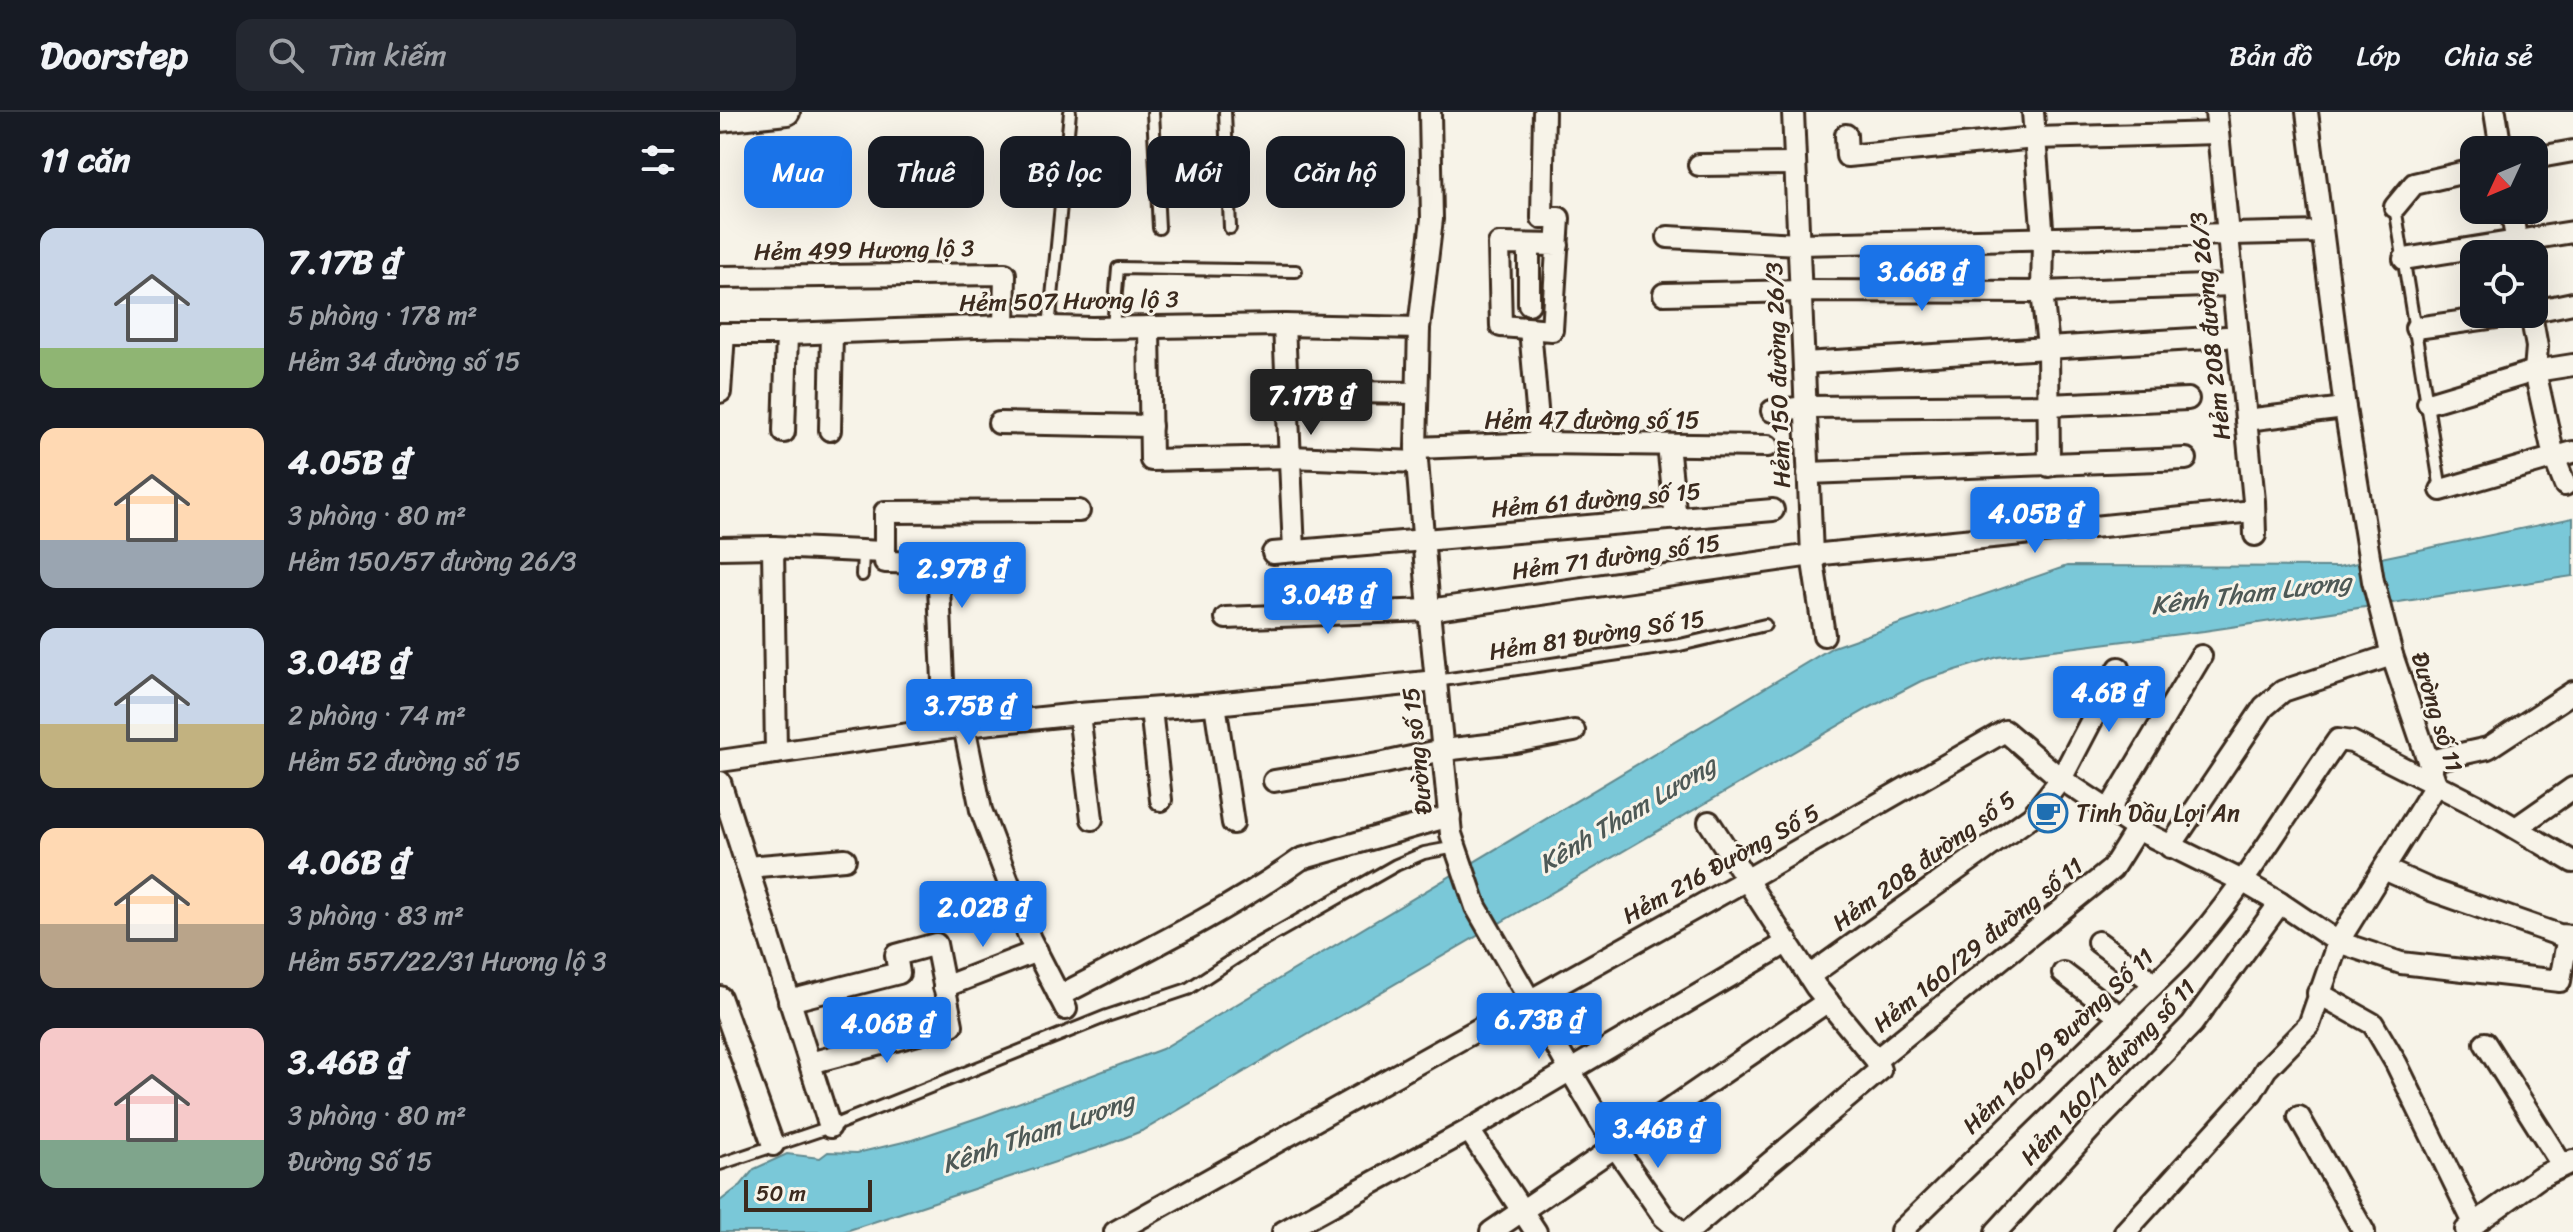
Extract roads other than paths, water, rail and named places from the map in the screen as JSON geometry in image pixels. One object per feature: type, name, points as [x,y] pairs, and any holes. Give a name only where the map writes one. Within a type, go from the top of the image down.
[{"type":"street","points":[[720,119],[787,112]]},
{"type":"street","name":"Đường số 15","points":[[1430,112],[1432,219],[1419,328],[1417,455],[1451,834],[1458,852]]},
{"type":"street","points":[[1544,112],[1542,218],[1559,218],[1558,245],[1552,330],[1501,326],[1499,244],[1558,245]]},
{"type":"street","name":"Hẻm 150 đường 26/3","points":[[1793,112],[1812,555],[1824,635]]},
{"type":"street","points":[[2033,112],[2043,240],[2042,292],[2048,346],[2049,466]]},
{"type":"street","name":"Đường số 11","points":[[2125,1232],[2252,1092],[2266,1069],[2309,1025],[2338,942],[2436,784],[2392,655],[2373,581],[2345,408],[2307,112]]},
{"type":"street","points":[[2495,112],[2499,136]]},
{"type":"street","points":[[1846,135],[1847,156],[2217,122]]},
{"type":"street","name":"Hẻm 208 đường 26/3","points":[[2217,122],[2255,535]]},
{"type":"street","points":[[2548,155],[2573,151]]},
{"type":"street","points":[[1699,165],[1795,164]]},
{"type":"street","points":[[2395,207],[2414,184],[2460,173]]},
{"type":"street","points":[[1668,237],[1799,244],[2321,232]]},
{"type":"street","points":[[2546,240],[2573,232]]},
{"type":"street","points":[[1529,245],[1529,304]]},
{"type":"street","points":[[2404,259],[2460,254]]},
{"type":"street","name":"Hẻm 499 Hương lộ 3","points":[[720,277],[1005,274],[1004,326]]},
{"type":"street","points":[[1664,294],[2042,292],[2232,285]]},
{"type":"street","points":[[2548,309],[2573,303]]},
{"type":"street","points":[[2416,328],[2460,322]]},
{"type":"street","points":[[1284,325],[1290,457]]},
{"type":"street","name":"Hẻm 507 Hương lộ 3","points":[[722,334],[1004,326],[1419,328]]},
{"type":"street","points":[[999,423],[1151,426],[1149,327]]},
{"type":"street","points":[[2534,328],[2537,347],[2535,371],[2563,455],[2565,485]]},
{"type":"street","points":[[1530,329],[1540,443]]},
{"type":"street","points":[[830,430],[832,333]]},
{"type":"street","points":[[720,392],[722,334]]},
{"type":"street","points":[[784,432],[787,334]]},
{"type":"street","points":[[1804,363],[2226,337]]},
{"type":"street","points":[[2428,403],[2535,371],[2573,365]]},
{"type":"street","points":[[1287,391],[1416,393]]},
{"type":"street","points":[[1772,411],[1806,407],[2047,405],[2188,399]]},
{"type":"street","points":[[2246,420],[2345,408]]},
{"type":"street","name":"Hẻm 47 đường số 15","points":[[1151,426],[1151,460],[1417,455],[1540,443],[1768,446]]},
{"type":"street","points":[[1668,445],[1676,519]]},
{"type":"street","points":[[2441,490],[2563,455]]},
{"type":"street","name":"Hẻm 61 đường số 15","points":[[1290,457],[1283,552],[1773,510]]},
{"type":"street","points":[[1808,473],[2186,459]]},
{"type":"street","points":[[873,553],[885,512],[1079,511]]},
{"type":"street","name":"Hẻm 71 đường số 15","points":[[1226,618],[1429,610],[1812,555],[2253,511]]},
{"type":"street","points":[[773,547],[776,753]]},
{"type":"street","points":[[720,548],[773,547],[873,553],[885,562],[938,563],[954,727],[981,810],[1037,951],[1063,1002],[1301,859],[1450,816]]},
{"type":"street","points":[[2170,847],[2264,707],[2283,691],[2392,655]]},
{"type":"street","points":[[2109,810],[2201,656]]},
{"type":"street","name":"Hẻm 208 đường số 5","points":[[1809,976],[2032,816],[2061,779],[2119,668]]},
{"type":"street","points":[[720,761],[954,727],[1436,681]]},
{"type":"street","points":[[2429,761],[2488,748],[2573,692]]},
{"type":"street","points":[[1215,704],[1233,823]]},
{"type":"street","points":[[1151,709],[1161,800]]},
{"type":"street","points":[[1079,714],[1092,819]]},
{"type":"street","points":[[1274,781],[1443,750],[1515,742],[1574,731]]},
{"type":"street","name":"Hẻm 216 Đường Số 5","points":[[1115,1232],[1746,880],[2005,731],[2061,779],[2137,829],[2244,882],[2338,942],[2401,963],[2560,981],[2570,936]]},
{"type":"street","name":"Hẻm 160/9 Đường Số 11","points":[[1901,1231],[2210,927],[2244,882],[2338,740],[2352,742],[2436,784]]},
{"type":"street","points":[[720,782],[830,1127]]},
{"type":"street","points":[[2436,784],[2573,862]]},
{"type":"street","points":[[2516,828],[2573,788]]},
{"type":"street","points":[[1709,822],[1809,976],[1878,1065]]},
{"type":"street","name":"Hẻm 160/29 đường số 11","points":[[1688,1232],[1878,1065],[2112,869],[2137,829]]},
{"type":"street","points":[[1458,852],[1476,907],[1570,1070],[1616,1148],[1664,1217],[1681,1232]]},
{"type":"street","points":[[747,867],[845,859]]},
{"type":"street","points":[[2384,869],[2431,890],[2559,935],[2570,936]]},
{"type":"street","name":"Hẻm 160/1 đường số 11","points":[[1996,1232],[2192,1024],[2280,903]]},
{"type":"street","points":[[1283,1232],[1469,1130],[1788,942]]},
{"type":"street","points":[[2098,942],[2154,983]]},
{"type":"street","points":[[789,1001],[899,973],[896,955],[936,944],[952,1025],[810,1063]]},
{"type":"street","points":[[944,987],[1037,951]]},
{"type":"street","points":[[2063,973],[2120,1016]]},
{"type":"street","points":[[2318,993],[2373,1024],[2396,1063],[2469,1229],[2540,1177],[2568,1163],[2485,1043]]},
{"type":"street","points":[[720,997],[773,1145]]},
{"type":"street","points":[[1491,1232],[1828,1001]]},
{"type":"street","points":[[2299,1117],[2364,1232]]},
{"type":"street","points":[[1469,1130],[1536,1232]]},
{"type":"lane","points":[[1049,328],[1070,112]]},
{"type":"lane","points":[[1153,112],[1159,228]]},
{"type":"lane","points":[[1225,112],[1230,228]]},
{"type":"lane","points":[[2395,207],[2441,490]]},
{"type":"lane","points":[[1113,327],[1118,268],[1296,271]]},
{"type":"lane","points":[[862,575],[873,553]]},
{"type":"lane","name":"Hẻm 81 Đường Số 15","points":[[1436,681],[1680,645],[1765,625]]},
{"type":"lane","points":[[720,1164],[830,1127],[1107,1016],[1188,989],[1252,947],[1396,865],[1424,853],[1458,852]]},
{"type":"water","name":"Kênh Tham Lương","points":[[2573,518],[2573,576],[2204,631],[1998,657],[1921,681],[1869,708],[1144,1130],[843,1232],[720,1232],[720,1201],[741,1185],[754,1169],[787,1154],[820,1158],[828,1152],[857,1153],[912,1140],[1162,1049],[1833,647],[2067,566],[2338,567]]},
{"type":"place","name":"Tinh Dầu Lợi An","points":[[2048,813]]}]
